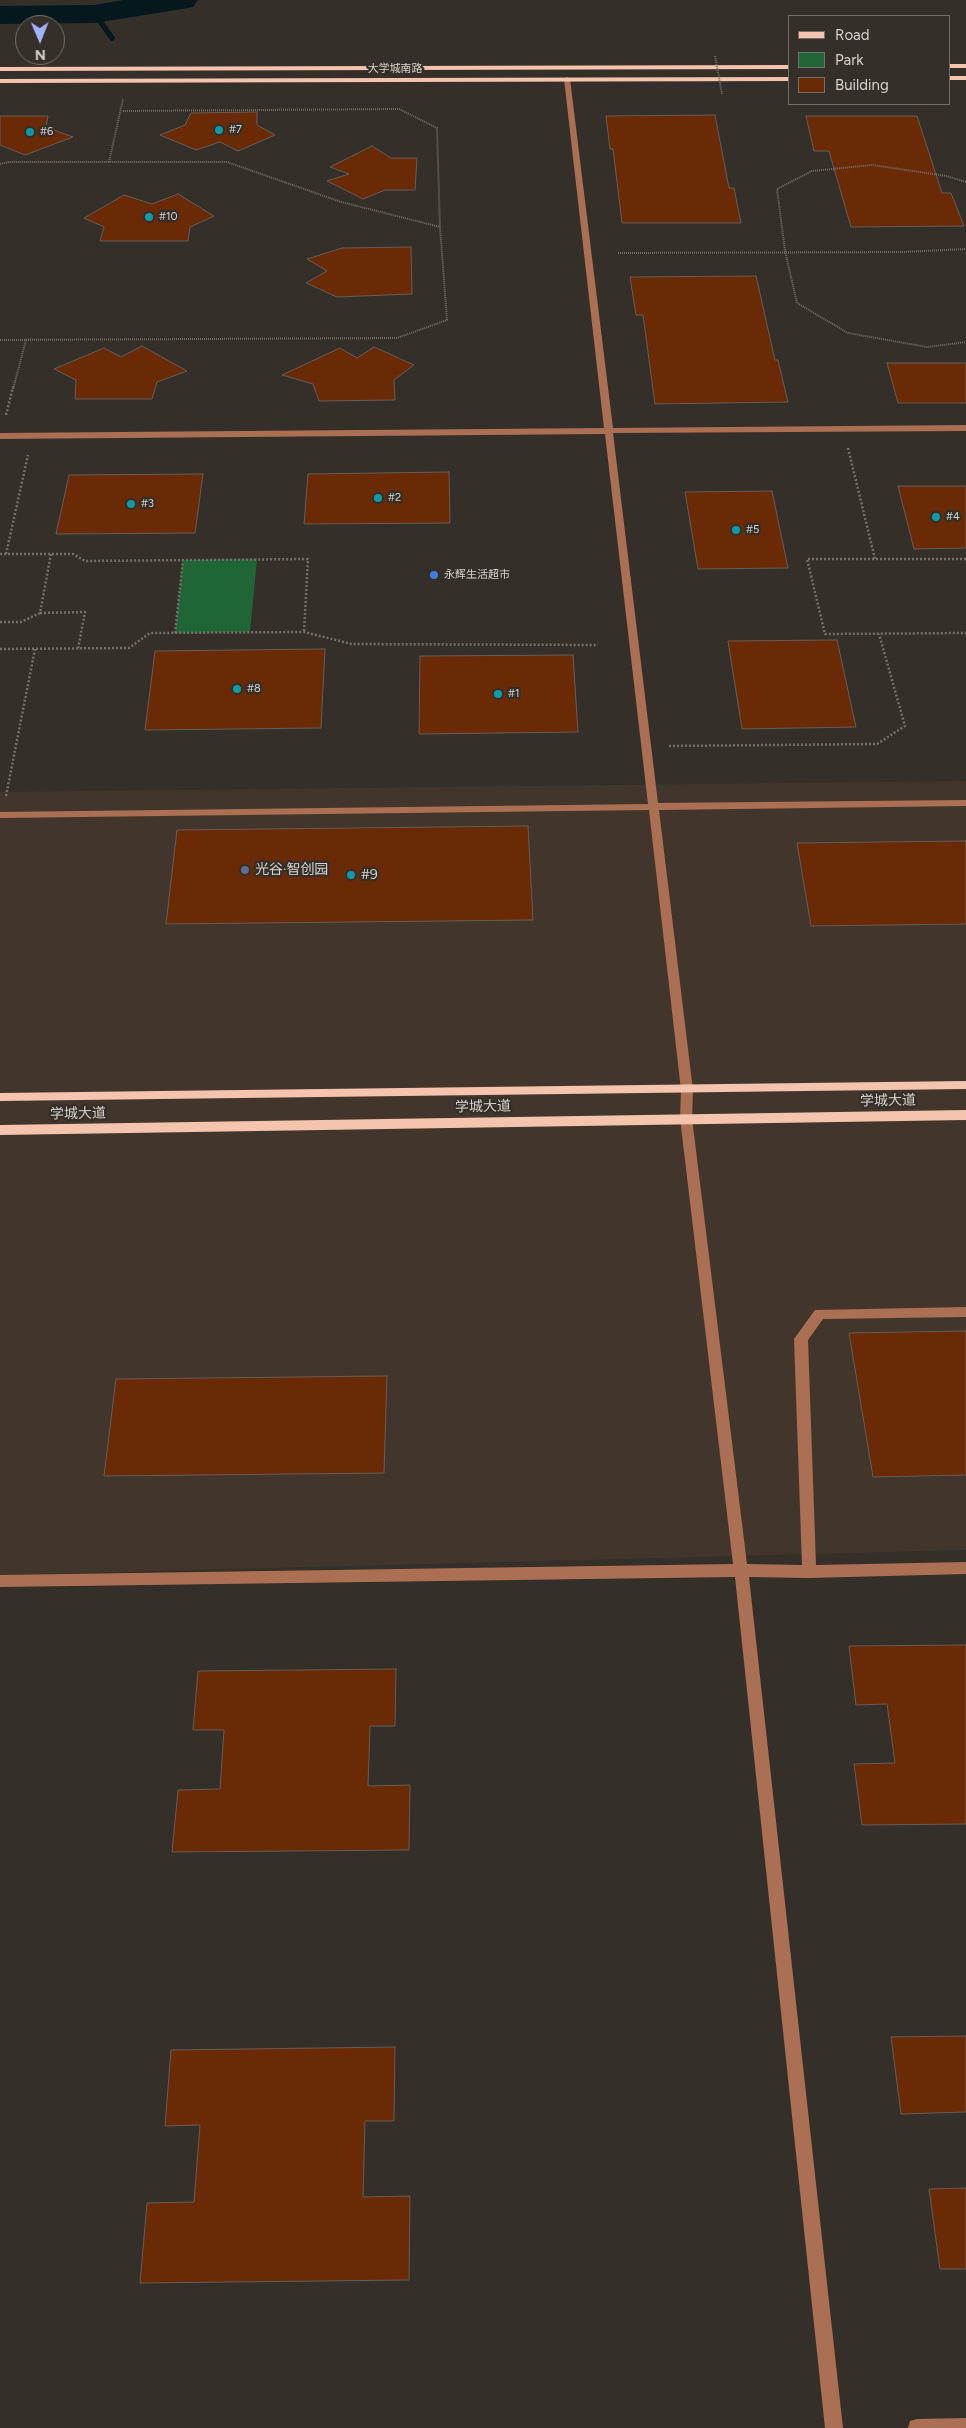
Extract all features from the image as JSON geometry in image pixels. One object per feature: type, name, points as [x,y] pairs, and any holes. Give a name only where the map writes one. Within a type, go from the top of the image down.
[{"type":"main road","points":[[951,66],[966,66]]},
{"type":"main road","name":"大学城南路","points":[[0,68],[788,67]]},
{"type":"main road","points":[[951,78],[966,78]]},
{"type":"main road","name":"大学城南路","points":[[0,81],[788,79]]},
{"type":"main road","name":"学城大道","points":[[0,1097],[687,1090],[966,1085]]},
{"type":"main road","name":"学城大道","points":[[0,1130],[966,1115]]},
{"type":"street","points":[[567,79],[687,1090],[686,1118],[742,1570],[834,2428]]},
{"type":"street","points":[[0,436],[966,428]]},
{"type":"street","points":[[1,815],[966,803]]},
{"type":"street","points":[[808,1572],[801,1339],[820,1314],[966,1312]]},
{"type":"street","points":[[0,1581],[742,1570],[808,1572],[966,1568]]},
{"type":"street","points":[[917,2428],[966,2427]]},
{"type":"path","points":[[715,56],[722,94]]},
{"type":"path","points":[[109,162],[122,111],[125,80]]},
{"type":"path","points":[[0,340],[397,338],[447,320],[440,227],[437,128],[399,109],[122,111]]},
{"type":"path","points":[[0,164],[10,162],[227,162],[341,202],[440,227]]},
{"type":"path","points":[[966,182],[947,176],[872,165],[812,171],[777,189],[785,251],[797,303],[848,333],[927,347],[966,342]]},
{"type":"path","points":[[618,253],[903,252],[966,249]]},
{"type":"path","points":[[0,436],[26,340]]},
{"type":"path","points":[[843,429],[875,559]]},
{"type":"path","points":[[6,554],[32,436]]},
{"type":"path","points":[[0,554],[72,554],[85,562],[308,559],[304,632]]},
{"type":"path","points":[[40,613],[51,554]]},
{"type":"path","points":[[966,559],[807,559],[825,634],[966,633]]},
{"type":"path","points":[[175,633],[183,560]]},
{"type":"path","points":[[0,622],[21,622],[40,613],[85,612],[78,649]]},
{"type":"path","points":[[0,649],[129,648],[150,633],[304,632],[352,644],[598,645]]},
{"type":"path","points":[[646,747],[877,744],[905,726],[879,634]]},
{"type":"path","points":[[1,815],[34,649]]},
{"type":"shaded area","points":[[966,781],[966,1550],[0,1575],[0,792]]},
{"type":"green space","points":[[257,559],[250,632],[175,633],[183,560]]},
{"type":"building","name":"#7","points":[[257,112],[257,125],[275,135],[238,151],[220,142],[196,150],[160,135],[185,125],[191,113]]},
{"type":"building","points":[[715,115],[729,188],[734,188],[741,223],[622,223],[613,149],[610,149],[606,116]]},
{"type":"building","name":"#6","points":[[0,116],[48,116],[46,127],[73,137],[25,155],[0,145]]},
{"type":"building","points":[[806,116],[917,116],[942,193],[951,193],[964,226],[851,227],[829,151],[814,151]]},
{"type":"building","points":[[372,146],[391,158],[417,158],[415,190],[385,190],[363,199],[327,181],[349,174],[330,167]]},
{"type":"building","name":"#10","points":[[178,194],[214,216],[190,227],[188,241],[100,241],[104,227],[84,218],[124,195],[152,204]]},
{"type":"building","points":[[411,247],[412,294],[337,297],[306,283],[327,271],[307,259],[342,248]]},
{"type":"building","points":[[756,276],[775,360],[778,360],[788,402],[655,404],[643,315],[636,315],[630,277]]},
{"type":"building","points":[[142,346],[187,371],[157,382],[152,399],[75,399],[76,380],[54,369],[104,348],[121,357]]},
{"type":"building","points":[[374,347],[414,365],[394,380],[395,400],[319,401],[313,384],[282,375],[340,348],[357,358]]},
{"type":"building","points":[[887,363],[966,363],[966,403],[898,403]]},
{"type":"building","name":"#2","points":[[449,472],[450,523],[304,524],[308,474]]},
{"type":"building","name":"#3","points":[[203,474],[195,533],[56,534],[69,475]]},
{"type":"building","name":"#4","points":[[898,486],[966,486],[966,548],[914,549]]},
{"type":"building","name":"#5","points":[[772,491],[788,568],[698,569],[685,492]]},
{"type":"building","points":[[837,640],[856,727],[742,729],[728,641]]},
{"type":"building","name":"#8","points":[[325,649],[321,728],[145,730],[155,651]]},
{"type":"building","name":"#1","points":[[573,655],[578,732],[419,734],[420,656]]},
{"type":"building","name":"#9","points":[[528,826],[533,920],[166,924],[177,830]]},
{"type":"building","points":[[966,841],[966,924],[811,926],[797,843]]},
{"type":"building","points":[[966,1331],[966,1475],[873,1477],[849,1333]]},
{"type":"building","points":[[387,1376],[384,1473],[104,1476],[116,1379]]},
{"type":"building","points":[[966,1645],[966,1824],[862,1825],[854,1764],[895,1763],[887,1704],[856,1705],[849,1646]]},
{"type":"building","points":[[396,1669],[395,1726],[370,1726],[368,1786],[410,1785],[409,1850],[172,1852],[178,1790],[220,1789],[224,1730],[193,1730],[198,1671]]},
{"type":"building","points":[[966,2036],[966,2112],[901,2114],[891,2037]]},
{"type":"building","points":[[395,2047],[394,2121],[365,2121],[363,2197],[410,2196],[409,2280],[140,2283],[147,2203],[194,2202],[200,2125],[165,2126],[171,2050]]},
{"type":"building","points":[[966,2188],[966,2269],[940,2269],[929,2189]]},
{"type":"waterway","points":[[0,15],[95,14],[182,0]]},
{"type":"waterway","points":[[95,14],[112,38]]},
{"type":"place","name":"#7","points":[[219,130]]},
{"type":"place","name":"#6","points":[[30,132]]},
{"type":"place","name":"#10","points":[[149,217]]},
{"type":"place","name":"#2","points":[[378,498]]},
{"type":"place","name":"#3","points":[[131,504]]},
{"type":"place","name":"#4","points":[[936,517]]},
{"type":"place","name":"#5","points":[[736,530]]},
{"type":"place","name":"永辉生活超市","points":[[434,575]]},
{"type":"place","name":"#8","points":[[237,689]]},
{"type":"place","name":"#1","points":[[498,694]]},
{"type":"place","name":"光谷·智创园","points":[[245,870]]},
{"type":"place","name":"#9","points":[[351,875]]}]
